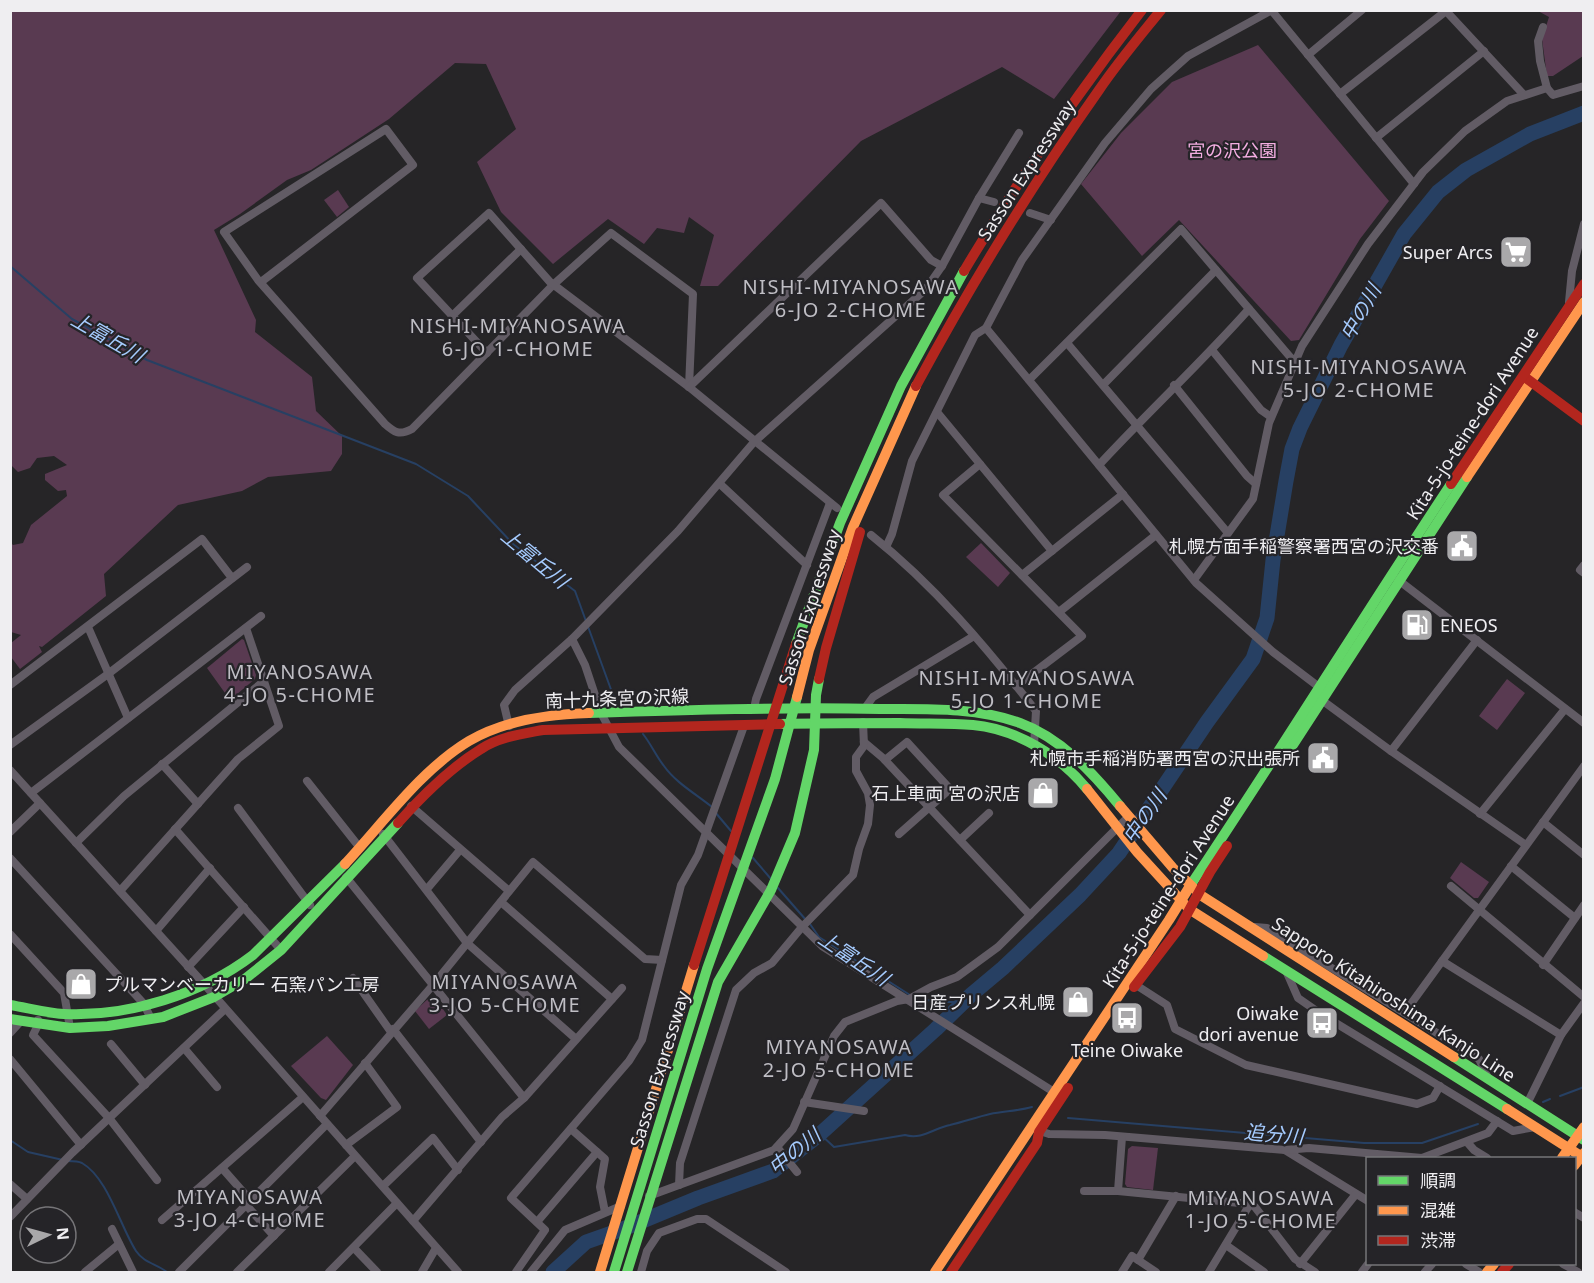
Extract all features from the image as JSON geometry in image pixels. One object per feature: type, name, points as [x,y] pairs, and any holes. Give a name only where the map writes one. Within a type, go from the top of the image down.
[{"type":"main road","name":"Sasson Expressway","points":[[600,1272],[796,645],[837,532],[872,450],[901,386],[948,298],[1000,210],[1088,80],[1142,10]]},
{"type":"main road","name":"Sasson Expressway","points":[[614,1272],[707,969],[765,811],[809,650],[853,527],[884,455],[913,392],[961,303],[1021,205],[1100,88],[1161,10]]},
{"type":"main road","name":"Kita-5-jo-teine-dori Avenue","points":[[951,1272],[1037,1143],[1035,1129],[1054,1092],[1169,920],[1180,899],[1245,805],[1319,687],[1396,578],[1527,378],[1584,284]]},
{"type":"main road","name":"Kita-5-jo-teine-dori Avenue","points":[[1527,378],[1584,302]]},
{"type":"main road","points":[[1527,378],[1584,421]]},
{"type":"main road","points":[[627,1272],[718,982],[771,890],[795,833],[814,750],[816,695],[826,648],[884,455]]},
{"type":"main road","name":"Kita-5-jo-teine-dori Avenue","points":[[936,1272],[1136,985],[1180,927],[1210,872],[1323,701],[1396,578]]},
{"type":"main road","name":"南十九条宮の沢線","points":[[16,1020],[70,1028],[108,1026],[162,1017],[214,997],[245,979],[281,950],[316,914],[385,838],[408,804],[449,754],[483,734],[508,724],[541,717],[633,712],[865,708],[976,713],[1003,718],[1036,730],[1082,761],[1129,816],[1146,840],[1190,885]]},
{"type":"main road","name":"南十九条宮の沢線","points":[[10,1005],[69,1014],[108,1012],[144,1004],[204,984],[239,965],[272,938],[379,827],[482,748],[512,736],[543,730],[863,722],[974,725],[999,730],[1034,745],[1058,759],[1082,783],[1137,852],[1180,899]]},
{"type":"main road","name":"Sapporo Kitahiroshima Kanjo Line","points":[[1190,885],[1197,895],[1527,1104],[1581,1134]]},
{"type":"main road","name":"Sapporo Kitahiroshima Kanjo Line","points":[[1180,899],[1189,909],[1583,1156]]},
{"type":"main road","points":[[1563,1157],[1581,1134]]},
{"type":"street","points":[[1308,55],[1362,10]]},
{"type":"street","points":[[886,547],[892,534],[912,462],[975,335],[986,328],[1022,260],[1105,144],[1151,89],[1188,56],[1272,11],[1414,184]]},
{"type":"street","points":[[1340,94],[1446,11],[1524,95]]},
{"type":"street","points":[[1543,27],[1538,41],[1547,88],[1553,95],[1584,86]]},
{"type":"street","points":[[1376,138],[1484,51]]},
{"type":"street","points":[[1194,580],[1253,499],[1272,417],[1302,346],[1368,244],[1423,172],[1465,131],[1507,101],[1547,88]]},
{"type":"street","points":[[261,282],[413,165],[386,129],[224,232],[261,282],[395,433],[404,434],[412,429],[553,285],[611,233],[693,294],[689,387]]},
{"type":"street","points":[[512,736],[504,705],[515,690],[572,639],[678,531],[754,442],[926,289],[942,266],[979,198],[1019,133]]},
{"type":"street","points":[[979,198],[994,202]]},
{"type":"street","points":[[689,387],[881,203],[932,261],[942,266]]},
{"type":"street","points":[[487,353],[417,278],[489,213],[553,285],[689,387],[834,505],[807,565],[754,709]]},
{"type":"street","points":[[1030,213],[1051,220]]},
{"type":"street","points":[[1567,309],[1572,271],[1584,224]]},
{"type":"street","points":[[1029,380],[1181,229],[1291,358],[1296,360]]},
{"type":"street","points":[[452,316],[520,249]]},
{"type":"street","points":[[1103,385],[1216,270]]},
{"type":"street","points":[[1099,465],[1249,309]]},
{"type":"street","points":[[986,328],[1194,580],[1273,652],[1319,687]]},
{"type":"street","points":[[1067,343],[1228,533]]},
{"type":"street","points":[[1212,350],[1261,410],[1272,417]]},
{"type":"street","points":[[1174,385],[1247,477],[1256,484]]},
{"type":"street","points":[[937,412],[1052,551]]},
{"type":"street","points":[[980,464],[943,495],[1083,636],[1016,686]]},
{"type":"street","points":[[720,484],[807,565]]},
{"type":"street","points":[[1022,575],[1123,494]]},
{"type":"street","points":[[871,535],[955,613],[1036,711],[1034,745]]},
{"type":"street","points":[[1059,612],[1156,535]]},
{"type":"street","points":[[10,685],[202,539],[232,578]]},
{"type":"street","points":[[1584,565],[1580,570],[1584,573]]},
{"type":"street","points":[[10,745],[108,674],[247,567]]},
{"type":"street","points":[[1396,578],[1584,723]]},
{"type":"street","points":[[31,793],[261,616]]},
{"type":"street","points":[[88,627],[128,718]]},
{"type":"street","points":[[120,891],[238,759],[279,726],[246,627]]},
{"type":"street","points":[[865,708],[873,698],[974,636]]},
{"type":"street","points":[[572,639],[619,747],[822,946],[1054,1092]]},
{"type":"street","points":[[1391,752],[1476,640]]},
{"type":"street","points":[[76,843],[124,796],[264,681]]},
{"type":"street","points":[[1323,701],[1391,752],[1526,845]]},
{"type":"street","points":[[1480,814],[1565,709]]},
{"type":"street","points":[[679,1185],[680,1163],[736,990],[754,973],[772,963],[802,927],[853,875],[868,824],[870,805],[868,793],[856,771],[856,758],[864,747],[863,722]]},
{"type":"street","points":[[516,1272],[545,1230],[511,1198],[629,1061],[642,1040],[681,885],[698,855],[744,726]]},
{"type":"street","points":[[864,742],[885,760],[1030,915]]},
{"type":"street","points":[[885,760],[907,742],[950,789],[899,834]]},
{"type":"street","points":[[162,764],[198,804]]},
{"type":"street","points":[[1404,1012],[1584,766]]},
{"type":"street","points":[[10,770],[204,984],[458,1272]]},
{"type":"street","points":[[308,781],[360,848]]},
{"type":"street","points":[[10,832],[40,803]]},
{"type":"street","points":[[408,804],[509,891]]},
{"type":"street","points":[[238,808],[316,914]]},
{"type":"street","points":[[960,840],[989,813]]},
{"type":"street","points":[[531,1272],[565,1230],[605,1212],[777,1147],[793,1129],[834,1036],[845,1022],[897,1001],[909,999],[957,977],[998,947],[1129,816]]},
{"type":"street","points":[[1543,822],[1584,855]]},
{"type":"street","points":[[379,827],[385,838],[467,943],[576,1039]]},
{"type":"street","points":[[175,829],[281,950]]},
{"type":"street","points":[[427,889],[460,850]]},
{"type":"street","points":[[10,858],[144,1004],[151,1019]]},
{"type":"street","points":[[320,1116],[433,985],[533,862],[645,959],[662,960]]},
{"type":"street","points":[[1510,866],[1575,918]]},
{"type":"street","points":[[156,931],[210,868]]},
{"type":"street","points":[[340,870],[524,1098]]},
{"type":"street","points":[[1451,886],[1584,997]]},
{"type":"street","points":[[501,902],[612,999]]},
{"type":"street","points":[[1543,965],[1584,905]]},
{"type":"street","points":[[188,967],[244,907]]},
{"type":"street","points":[[1250,927],[1267,928],[1479,1059],[1489,1080]]},
{"type":"street","points":[[10,934],[64,993],[70,1028]]},
{"type":"street","points":[[1442,961],[1561,1035]]},
{"type":"street","points":[[1286,968],[1298,998],[1322,1014],[1513,1131],[1535,1127]]},
{"type":"street","points":[[353,978],[392,1031],[481,1142]]},
{"type":"street","points":[[1136,985],[1167,1005],[1175,1029],[1246,1065],[1418,1104],[1433,1098],[1440,1086]]},
{"type":"street","points":[[413,1221],[502,1118],[524,1098],[622,988]]},
{"type":"street","points":[[1527,1104],[1561,1035],[1584,1003]]},
{"type":"street","points":[[10,1216],[72,1153],[225,1009]]},
{"type":"street","points":[[36,1010],[38,1024],[33,1035],[109,1118],[157,1180]]},
{"type":"street","points":[[10,1033],[16,1020]]},
{"type":"street","points":[[111,1044],[145,1085]]},
{"type":"street","points":[[184,1048],[217,1087]]},
{"type":"street","points":[[10,1059],[81,1145]]},
{"type":"street","points":[[346,1145],[397,1107],[365,1063]]},
{"type":"street","points":[[162,1220],[303,1096]]},
{"type":"street","points":[[804,1102],[864,1111]]},
{"type":"street","points":[[1436,1156],[1488,1133],[1497,1121]]},
{"type":"street","points":[[183,1269],[327,1124]]},
{"type":"street","points":[[572,1129],[605,1159],[600,1187],[605,1212]]},
{"type":"street","points":[[1035,1129],[1049,1134],[1122,1137],[1285,1150],[1309,1148],[1411,1157]]},
{"type":"street","points":[[1118,1191],[1122,1137]]},
{"type":"street","points":[[383,1186],[433,1138],[458,1170]]},
{"type":"street","points":[[1467,1142],[1485,1157]]},
{"type":"street","points":[[777,1147],[797,1172]]},
{"type":"street","points":[[1285,1150],[1366,1200]]},
{"type":"street","points":[[537,1222],[597,1152]]},
{"type":"street","points":[[237,1272],[355,1156]]},
{"type":"street","points":[[222,1168],[274,1236]]},
{"type":"street","points":[[10,1184],[27,1199]]},
{"type":"street","points":[[1084,1191],[1118,1191],[1251,1204],[1300,1264],[1315,1272]]},
{"type":"street","points":[[1300,1264],[1356,1194]]},
{"type":"street","points":[[1138,1260],[1176,1196]]},
{"type":"street","points":[[330,1272],[397,1203]]},
{"type":"street","points":[[1209,1272],[1251,1204]]},
{"type":"street","points":[[641,1272],[647,1251],[659,1233],[697,1219],[706,1219],[785,1272]]},
{"type":"street","points":[[112,1229],[133,1272]]},
{"type":"street","points":[[85,1272],[119,1244]]},
{"type":"street","points":[[1226,1245],[1263,1272]]},
{"type":"street","points":[[354,1248],[377,1272]]},
{"type":"street","points":[[422,1272],[436,1248]]},
{"type":"street","points":[[1122,1272],[1132,1256],[1156,1272]]},
{"type":"street","points":[[183,1269],[194,1272]]},
{"type":"green space","points":[[11,10],[1121,11],[1054,99],[1002,67],[861,141],[718,286],[700,286],[714,235],[689,217],[684,233],[657,228],[644,244],[608,219],[553,264],[501,212],[477,162],[516,129],[486,64],[455,63],[389,119],[311,170],[287,180],[214,230],[256,320],[255,332],[312,377],[316,411],[342,436],[342,454],[331,471],[268,477],[242,491],[178,505],[104,574],[106,596],[42,647],[39,646],[42,652],[20,669],[11,657],[11,643],[21,635],[11,632],[11,543],[13,545],[23,543],[31,525],[67,496],[66,490],[58,491],[45,480],[45,474],[67,465],[54,456],[37,458],[30,468],[18,472],[11,465]]},
{"type":"green space","points":[[1538,11],[1583,11],[1583,56],[1553,76],[1547,76],[1542,39],[1549,17]]},
{"type":"green space","name":"宮の沢公園","points":[[1258,45],[1389,201],[1360,239],[1299,340],[1291,341],[1179,220],[1142,256],[1081,184],[1121,133],[1172,82]]},
{"type":"green space","points":[[338,190],[349,207],[337,217],[324,200]]},
{"type":"green space","points":[[981,543],[1010,573],[998,587],[966,557]]},
{"type":"green space","points":[[242,639],[256,675],[255,679],[230,700],[207,668]]},
{"type":"green space","points":[[1507,679],[1525,693],[1497,730],[1479,716]]},
{"type":"green space","points":[[1461,862],[1489,882],[1478,898],[1474,898],[1450,878]]},
{"type":"green space","points":[[430,997],[435,997],[447,1015],[429,1029],[415,1011]]},
{"type":"green space","points":[[327,1036],[353,1065],[326,1100],[321,1098],[291,1066]]},
{"type":"green space","points":[[1132,1146],[1158,1148],[1153,1190],[1127,1187],[1125,1184],[1128,1149]]},
{"type":"waterway","name":"中の川","points":[[553,1272],[586,1242],[773,1171],[820,1134],[1003,968],[1080,895],[1119,853],[1207,722],[1253,659],[1267,618],[1273,560],[1292,449],[1341,345],[1404,234],[1438,192],[1466,170],[1530,134],[1584,113]]},
{"type":"waterway","name":"上富丘川","points":[[10,266],[72,319],[147,360],[416,464],[468,496],[513,544],[575,591],[613,695],[623,708]]},
{"type":"waterway","name":"上富丘川","points":[[643,734],[669,772],[712,807]]},
{"type":"waterway","name":"上富丘川","points":[[715,812],[731,831]]},
{"type":"waterway","name":"上富丘川","points":[[753,858],[771,879]]},
{"type":"waterway","name":"上富丘川","points":[[778,888],[806,920]]},
{"type":"waterway","name":"上富丘川","points":[[810,924],[819,937],[910,995]]},
{"type":"waterway","name":"上富丘川","points":[[914,998],[940,1002],[963,1002]]},
{"type":"waterway","name":"追分川","points":[[1560,1096],[1584,1087]]},
{"type":"waterway","name":"追分川","points":[[1543,1102],[1550,1099]]},
{"type":"waterway","name":"追分川","points":[[820,1134],[834,1147],[905,1135],[917,1136],[985,1115],[1032,1107]]},
{"type":"waterway","name":"追分川","points":[[1068,1118],[1364,1143],[1422,1143],[1478,1124]]},
{"type":"waterway","points":[[10,1140],[28,1152],[63,1160]]},
{"type":"waterway","points":[[68,1161],[80,1162],[91,1170],[113,1203],[136,1251],[143,1258],[167,1272]]},
{"type":"traffic: fast","points":[[796,644],[840,523],[901,386],[964,271]]},
{"type":"traffic: fast","points":[[1287,754],[1467,477]]},
{"type":"traffic: fast","points":[[1190,886],[1451,484]]},
{"type":"traffic: fast","points":[[627,1272],[718,982],[771,890],[795,833],[814,750],[816,695],[819,679]]},
{"type":"traffic: fast","points":[[614,1272],[707,969],[775,779],[797,697]]},
{"type":"traffic: fast","points":[[589,713],[808,708],[933,709],[986,714],[1020,723],[1063,747],[1099,781],[1120,806]]},
{"type":"traffic: fast","points":[[780,724],[946,724],[989,728],[1021,738],[1051,755],[1087,789]]},
{"type":"traffic: fast","points":[[10,1019],[70,1028],[108,1026],[163,1017],[214,997],[245,979],[281,950],[398,823]]},
{"type":"traffic: fast","points":[[10,1005],[44,1012],[89,1014],[139,1007],[188,992],[233,969],[253,955],[345,864]]},
{"type":"traffic: fast","points":[[1263,956],[1507,1109]]},
{"type":"traffic: fast","points":[[1454,1057],[1584,1140]]},
{"type":"traffic: slow","points":[[1467,477],[1584,302]]},
{"type":"traffic: slow","points":[[797,697],[809,650],[853,527],[916,386]]},
{"type":"traffic: slow","points":[[345,864],[419,781],[469,741],[512,723],[558,715],[589,713]]},
{"type":"traffic: slow","points":[[1087,789],[1137,852],[1189,909],[1263,956]]},
{"type":"traffic: slow","points":[[1120,806],[1173,868],[1202,896],[1454,1057]]},
{"type":"traffic: slow","points":[[935,1272],[1190,886]]},
{"type":"traffic: slow","points":[[600,1272],[694,965]]},
{"type":"traffic: slow","points":[[1507,1109],[1584,1158]]},
{"type":"traffic: slow","points":[[1563,1157],[1584,1127]]},
{"type":"traffic: slow","points":[[1576,1163],[1584,1153]]},
{"type":"traffic: slow","points":[[1487,1272],[1493,1265]]},
{"type":"traffic: jam","points":[[964,271],[1049,138],[1094,73],[1142,10]]},
{"type":"traffic: jam","points":[[916,386],[980,273],[1050,162],[1106,80],[1161,10]]},
{"type":"traffic: jam","points":[[1451,484],[1584,284]]},
{"type":"traffic: jam","points":[[1526,378],[1584,421]]},
{"type":"traffic: jam","points":[[819,679],[860,532]]},
{"type":"traffic: jam","points":[[694,965],[796,644]]},
{"type":"traffic: jam","points":[[398,823],[458,765],[488,745],[511,736],[543,730],[780,724]]},
{"type":"traffic: jam","points":[[1134,987],[1180,927],[1227,846]]},
{"type":"traffic: jam","points":[[951,1272],[1037,1143],[1039,1132],[1068,1088]]},
{"type":"traffic: jam","points":[[1502,1272],[1508,1265]]},
{"type":"place","name":"Super Arcs","points":[[1516,252]]},
{"type":"place","name":"札幌方面手稲警察署西宮の沢交番","points":[[1462,546]]},
{"type":"place","name":"ENEOS","points":[[1417,625]]},
{"type":"place","name":"札幌市手稲消防署西宮の沢出張所","points":[[1323,758]]},
{"type":"place","name":"石上車両 宮の沢店","points":[[1043,793]]},
{"type":"place","name":"プルマンベーカリー 石窯パン工房","points":[[81,984]]},
{"type":"place","name":"日産プリンス札幌","points":[[1078,1002]]},
{"type":"place","name":"Teine Oiwake","points":[[1127,1018]]},
{"type":"place","name":"Oiwake dori avenue","points":[[1322,1023]]},
{"type":"district","name":"NISHI-MIYANOSAWA 6-JO 2-CHOME","points":[[851,298]]},
{"type":"district","name":"NISHI-MIYANOSAWA 6-JO 1-CHOME","points":[[518,336]]},
{"type":"district","name":"NISHI-MIYANOSAWA 5-JO 2-CHOME","points":[[1359,378]]},
{"type":"district","name":"MIYANOSAWA 4-JO 5-CHOME","points":[[300,682]]},
{"type":"district","name":"NISHI-MIYANOSAWA 5-JO 1-CHOME","points":[[1027,688]]},
{"type":"district","name":"MIYANOSAWA 3-JO 5-CHOME","points":[[505,992]]},
{"type":"district","name":"MIYANOSAWA 2-JO 5-CHOME","points":[[839,1058]]},
{"type":"district","name":"MIYANOSAWA 3-JO 4-CHOME","points":[[250,1208]]},
{"type":"district","name":"MIYANOSAWA 1-JO 5-CHOME","points":[[1261,1208]]}]
